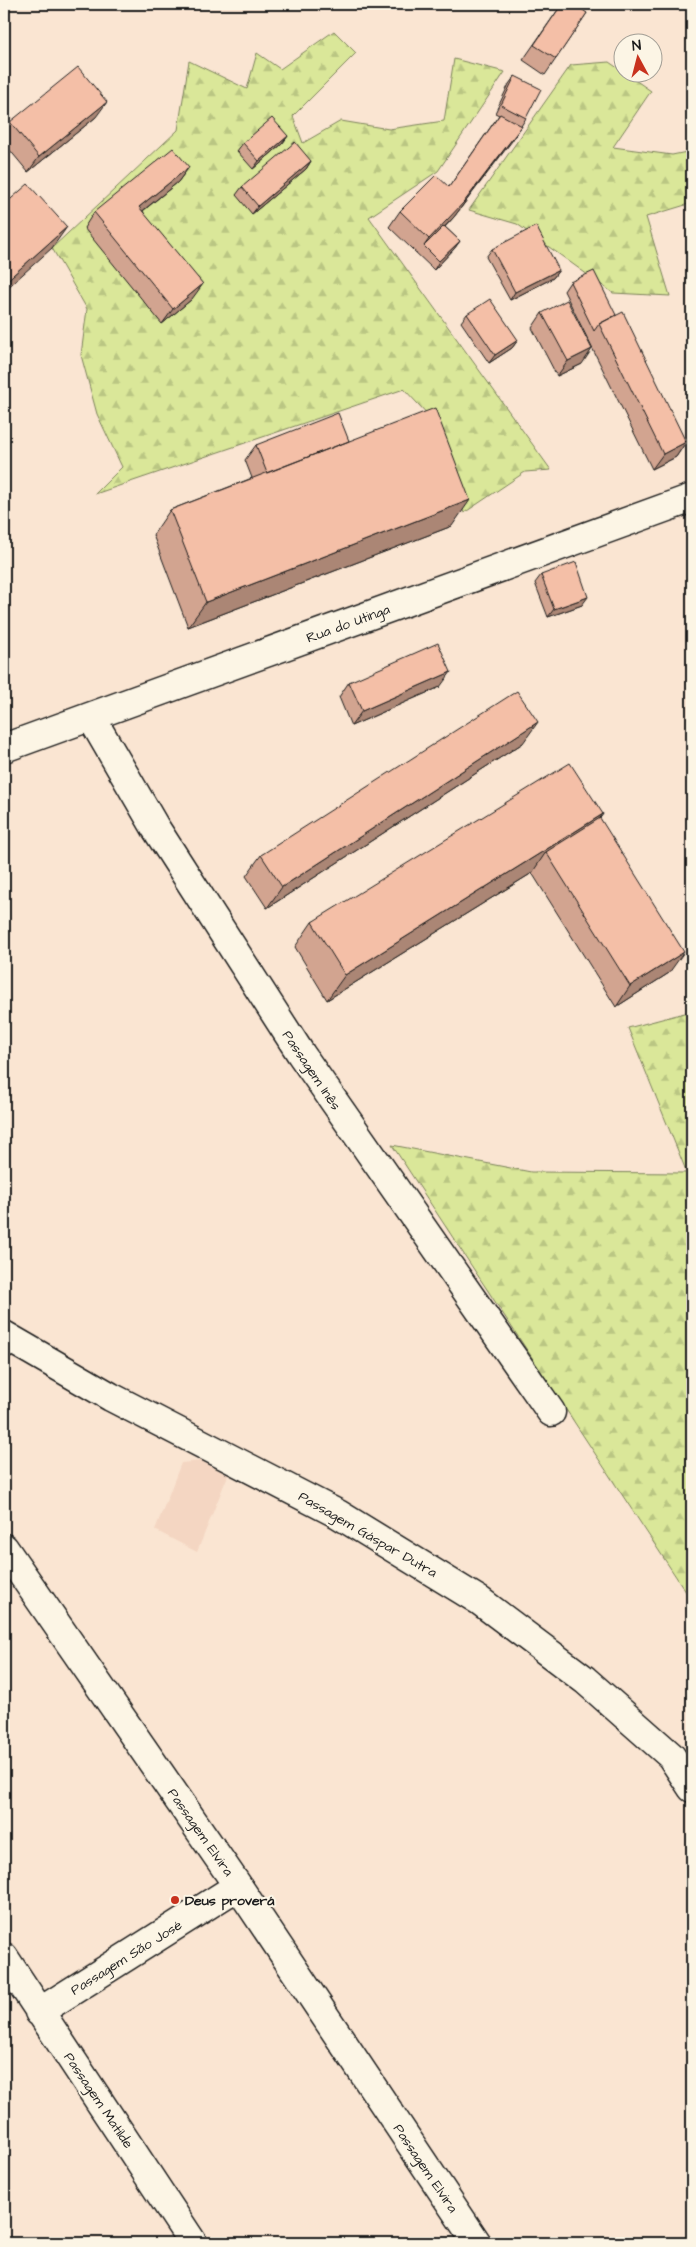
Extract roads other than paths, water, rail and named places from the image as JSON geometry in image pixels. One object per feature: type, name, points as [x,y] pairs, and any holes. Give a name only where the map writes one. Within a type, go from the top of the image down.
[{"type":"street","name":"Rua do Utinga","points":[[4,748],[692,498]]},
{"type":"street","name":"Passagem Inês","points":[[91,716],[155,827],[301,1054],[551,1412]]},
{"type":"street","name":"Passagem Gáspar Dutra","points":[[4,1335],[111,1397],[338,1514],[480,1601],[585,1680],[671,1756],[692,1788]]},
{"type":"street","name":"Passagem Elvira","points":[[4,1548],[238,1886],[477,2243]]},
{"type":"street","name":"Passagem São José","points":[[39,2012],[238,1886]]},
{"type":"street","name":"Passagem Matilde","points":[[4,1957],[193,2243]]},
{"type":"place","name":"Deus proverá","points":[[175,1900]]}]
